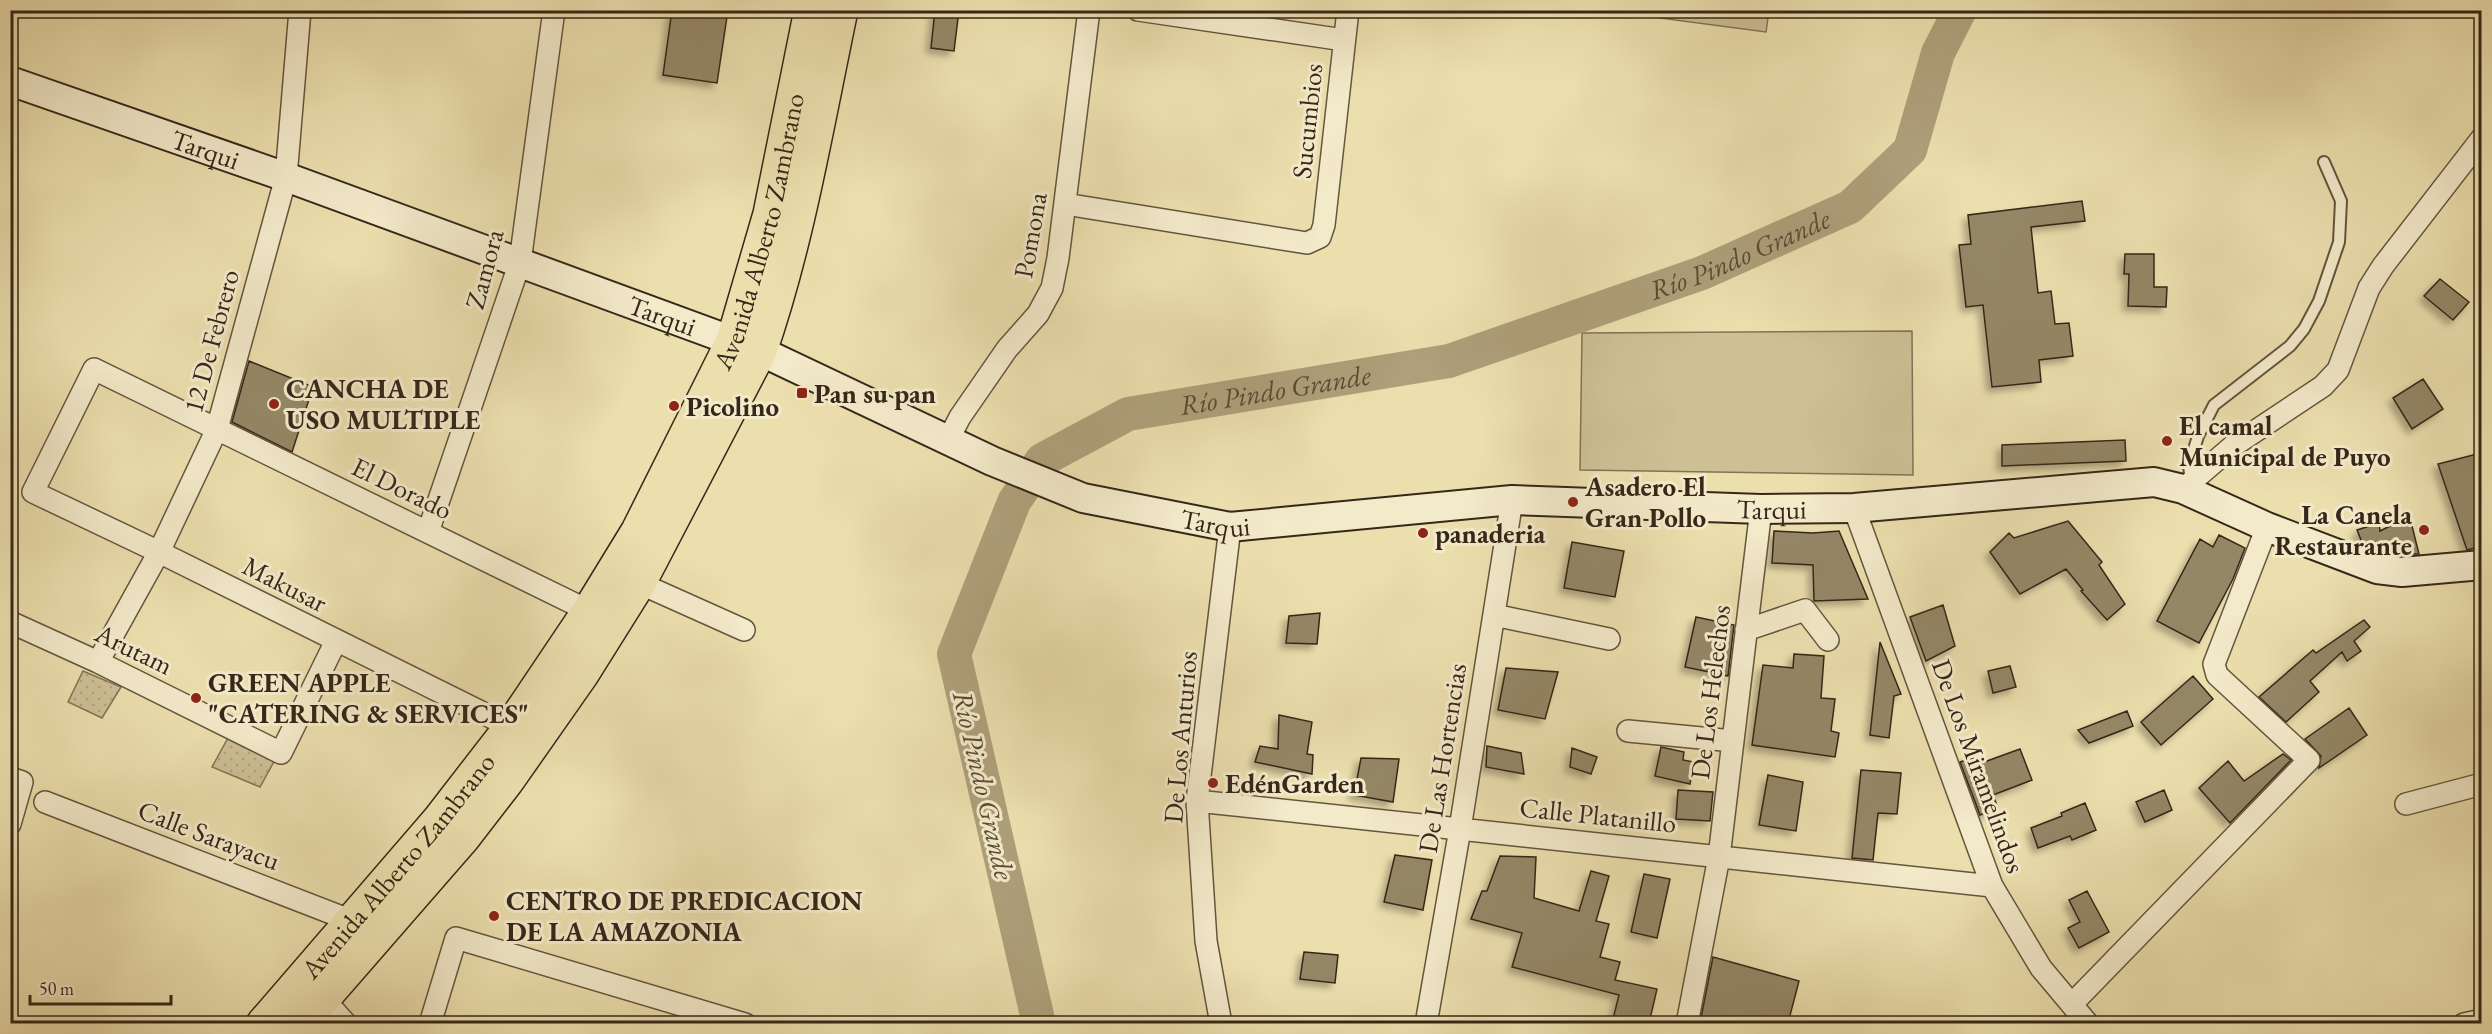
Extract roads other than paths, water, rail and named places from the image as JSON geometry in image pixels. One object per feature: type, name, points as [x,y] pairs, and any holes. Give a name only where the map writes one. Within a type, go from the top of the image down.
[{"type":"highway","name":"Avenida Alberto Zambrano","points":[[301,1023],[463,838],[507,781],[582,674],[639,583],[746,346],[811,10]]},
{"type":"highway","name":"Avenida Alberto Zambrano","points":[[263,1023],[439,820],[511,727],[589,610],[638,531],[746,346],[771,319],[796,220],[841,10]]},
{"type":"street","name":"12 De Febrero","points":[[98,662],[159,552],[217,429],[286,177],[300,10]]},
{"type":"street","name":"Zamora","points":[[428,532],[520,262],[554,10]]},
{"type":"street","name":"Pomona","points":[[948,440],[976,393],[1007,349],[1038,314],[1052,288],[1065,204],[1089,10]]},
{"type":"street","points":[[1138,10],[1344,40]]},
{"type":"street","name":"Sucumbios","points":[[1065,204],[1307,243],[1320,237],[1324,225],[1348,10]]},
{"type":"street","name":"Tarqui","points":[[10,81],[286,177],[746,346],[992,461],[1083,498],[1230,527],[1512,500],[1761,509],[1854,508],[2154,482],[2187,485],[2267,526],[2377,569],[2402,572],[2481,565]]},
{"type":"street","points":[[2187,485],[2233,446],[2323,386],[2338,370],[2369,288],[2383,266],[2481,138]]},
{"type":"street","name":"El Dorado","points":[[33,492],[94,369],[589,610]]},
{"type":"street","name":"Makusar","points":[[33,492],[511,727]]},
{"type":"street","name":"De Las Hortencias","points":[[1426,1023],[1460,829],[1512,500]]},
{"type":"street","name":"De Los Miramelindos","points":[[1854,508],[1992,886],[2041,968],[2088,1023]]},
{"type":"street","name":"De Los Helechos","points":[[1687,1023],[1719,857],[1761,509]]},
{"type":"street","points":[[2072,1004],[2309,760],[2214,670],[2214,664],[2267,526]]},
{"type":"street","name":"De Los Anturios","points":[[1221,1023],[1206,941],[1197,801],[1230,527]]},
{"type":"street","points":[[639,583],[744,630]]},
{"type":"street","points":[[1746,630],[1805,610],[1828,640]]},
{"type":"street","points":[[1494,615],[1609,639]]},
{"type":"street","name":"Arutam","points":[[10,622],[98,662],[281,753],[336,641]]},
{"type":"street","points":[[1628,730],[1733,741]]},
{"type":"street","points":[[10,778],[22,782],[10,824]]},
{"type":"street","points":[[2406,804],[2481,784]]},
{"type":"street","name":"Calle Platanillo","points":[[1197,801],[1992,886]]},
{"type":"street","name":"Calle Sarayacu","points":[[45,802],[352,921]]},
{"type":"street","points":[[430,1023],[456,938],[714,1019],[745,1023]]},
{"type":"street","points":[[322,997],[345,1023]]},
{"type":"street","points":[[2464,1023],[2481,1020]]},
{"type":"lane","points":[[2187,485],[2188,466],[2198,436],[2214,405],[2290,346],[2304,328],[2319,301],[2339,242],[2341,201],[2324,162]]},
{"type":"waterway","name":"Río Pindo Grande","points":[[1039,1024],[954,654],[1014,502],[1042,460],[1128,414],[1449,361],[1702,273],[1850,207],[1910,150],[1938,53],[1960,10]]},
{"type":"place","name":"Pan su pan","points":[[802,393]]},
{"type":"place","name":"CANCHA DE USO MULTIPLE","points":[[274,404]]},
{"type":"place","name":"Picolino","points":[[674,406]]},
{"type":"place","name":"El camal Municipal de Puyo","points":[[2167,441]]},
{"type":"place","name":"Asadero El Gran Pollo","points":[[1573,502]]},
{"type":"place","name":"La Canela Restaurante","points":[[2424,530]]},
{"type":"place","name":"panaderia","points":[[1423,533]]},
{"type":"place","name":"GREEN APPLE \"CATERING & SERVICES\"","points":[[196,698]]},
{"type":"place","name":"EdénGarden","points":[[1213,783]]},
{"type":"place","name":"CENTRO DE PREDICACION DE LA AMAZONIA","points":[[494,916]]}]
